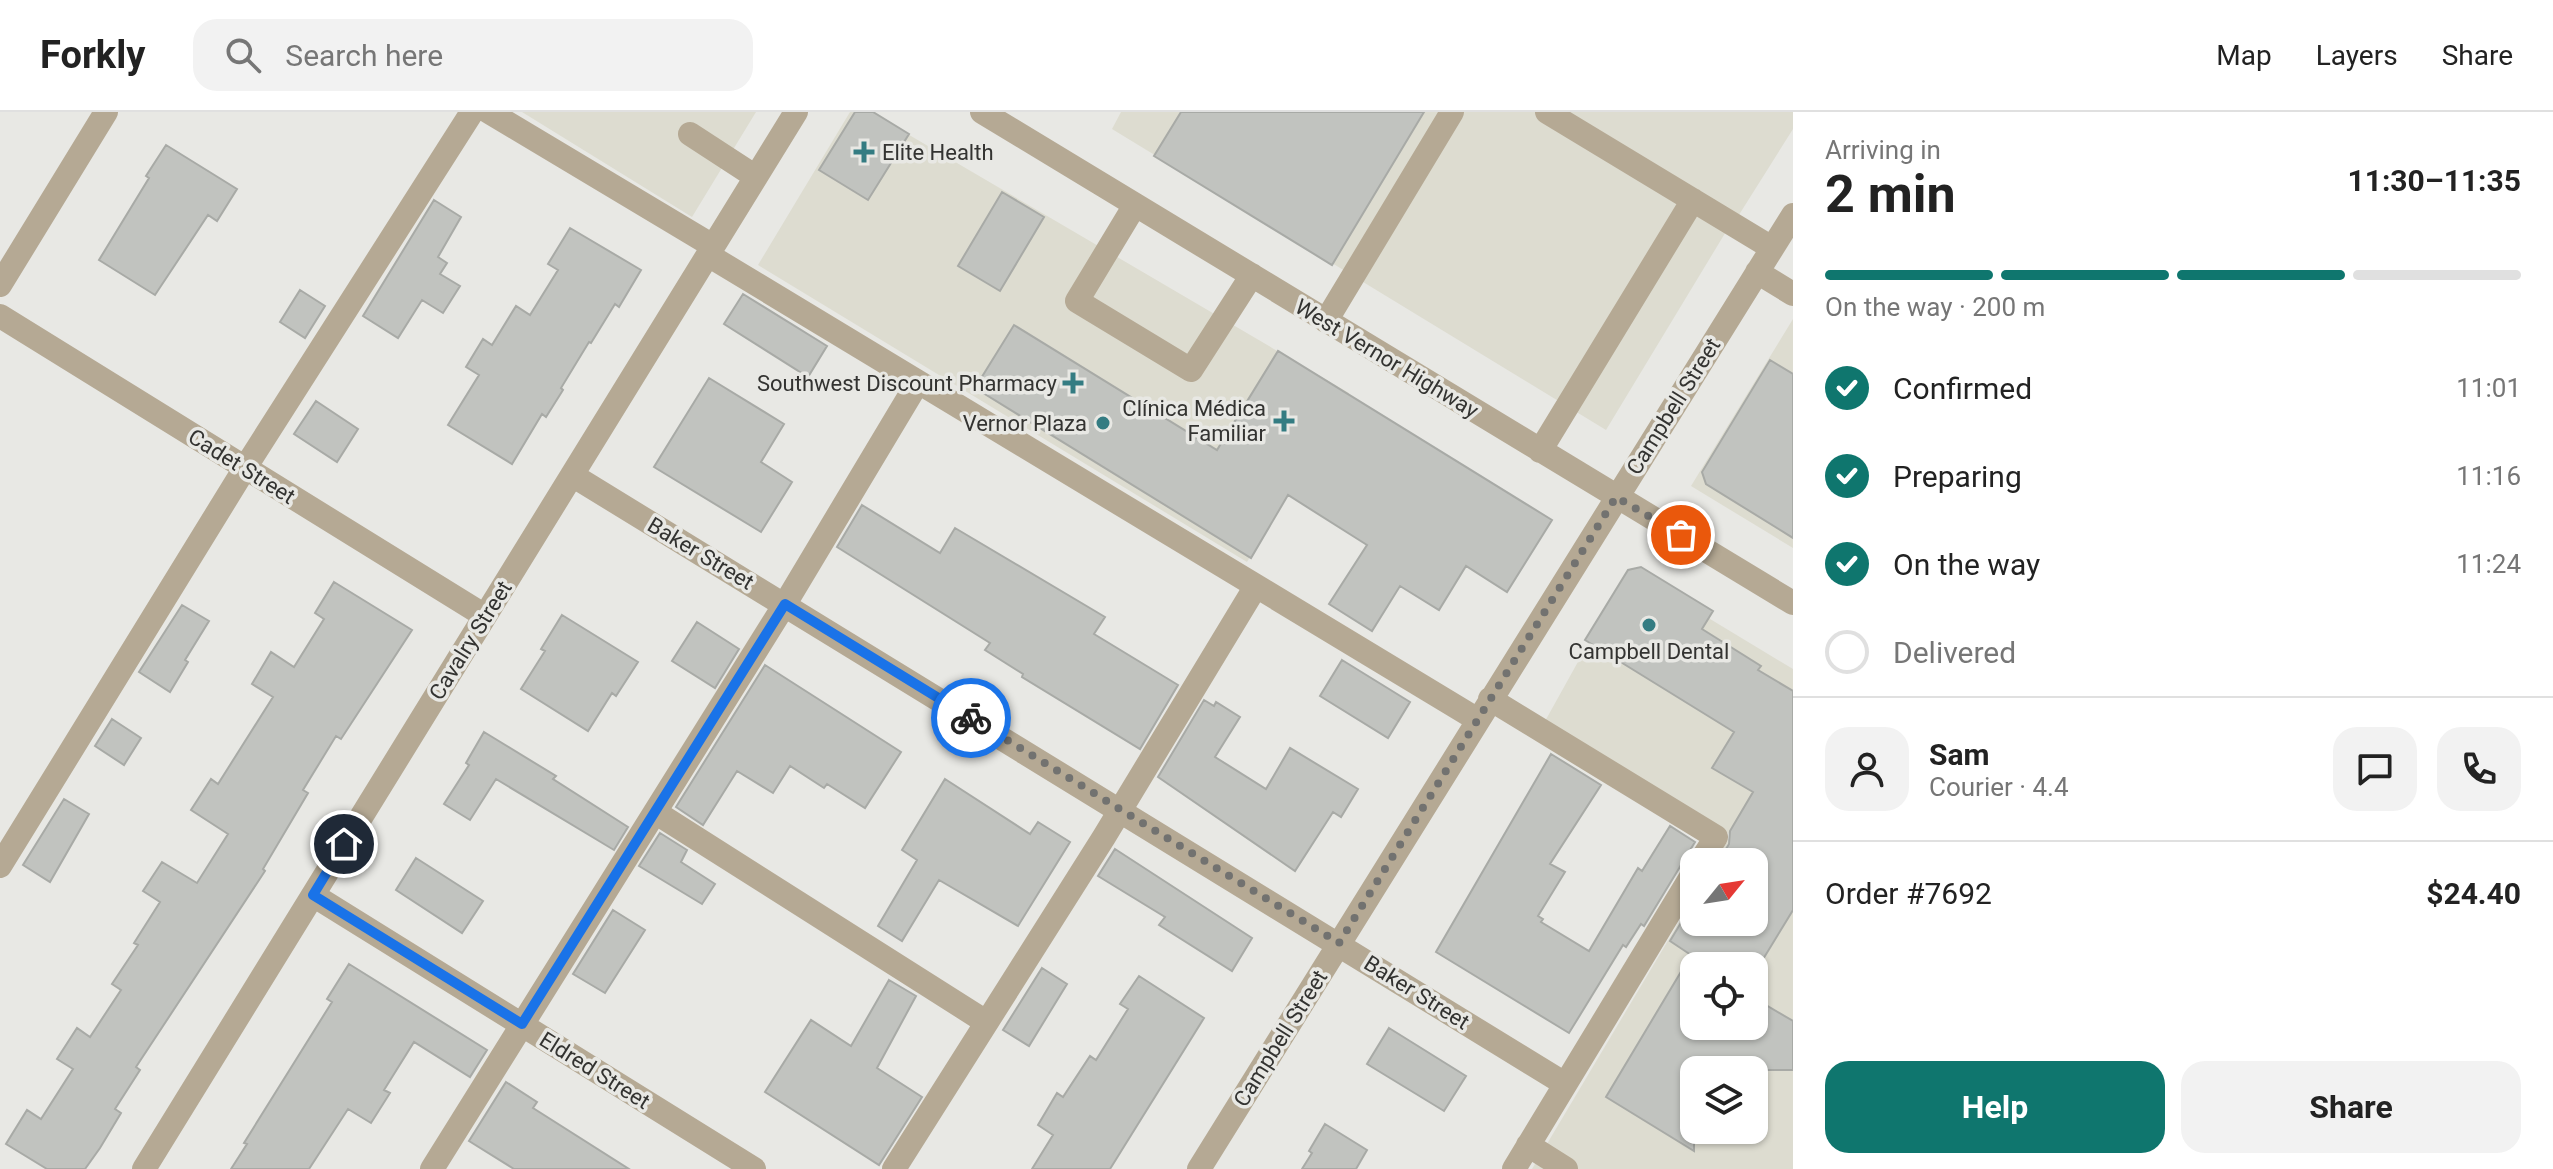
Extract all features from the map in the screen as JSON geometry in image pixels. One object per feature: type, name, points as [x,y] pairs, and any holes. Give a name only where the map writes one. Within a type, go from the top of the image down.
[{"type":"street","points":[[0,285],[106,112]]},
{"type":"street","points":[[0,866],[245,468],[472,112]]},
{"type":"street","points":[[489,112],[918,382],[1256,586],[1716,837],[1709,848]]},
{"type":"street","name":"Cavalry Street","points":[[144,1169],[796,112]]},
{"type":"street","name":"West Vernor Highway","points":[[982,112],[1793,603]]},
{"type":"street","points":[[1326,321],[1452,112]]},
{"type":"street","points":[[1547,112],[1772,248]]},
{"type":"street","points":[[690,134],[756,177]]},
{"type":"street","points":[[1540,451],[1693,200]]},
{"type":"street","points":[[1135,205],[1077,301],[1191,370],[1252,275]]},
{"type":"street","name":"Campbell Street","points":[[1199,1169],[1793,215]]},
{"type":"street","points":[[1757,272],[1793,294]]},
{"type":"street","name":"Cadet Street","points":[[0,316],[485,616]]},
{"type":"street","points":[[432,1169],[785,604],[918,382]]},
{"type":"street","name":"Baker Street","points":[[572,475],[1565,1084]]},
{"type":"street","points":[[894,1169],[1121,810],[1256,586]]},
{"type":"street","points":[[655,812],[986,1022]]},
{"type":"street","name":"Eldred Street","points":[[313,895],[754,1169]]},
{"type":"street","points":[[1514,1169],[1680,895]]},
{"type":"street","points":[[1528,1145],[1566,1169]]},
{"type":"shaded area","points":[[522,112],[756,112],[692,217]]},
{"type":"shaded area","points":[[850,112],[870,112],[1349,393],[1247,562],[758,265]]},
{"type":"shaded area","points":[[1121,112],[1536,112],[1727,230],[1606,430],[1112,129]]},
{"type":"shaded area","points":[[1568,112],[1793,112],[1793,129],[1737,218]]},
{"type":"shaded area","points":[[1793,319],[1793,548],[1691,486]]},
{"type":"shaded area","points":[[1629,570],[1793,669],[1793,1169],[1532,1169],[1680,921],[1680,936],[1768,936],[1768,848],[1723,848],[1731,835],[1544,723]]},
{"type":"building","name":"Elite Health","points":[[855,112],[873,112],[909,134],[868,200],[819,170]]},
{"type":"building","points":[[1181,112],[1424,112],[1332,265],[1154,156]]},
{"type":"building","points":[[166,145],[237,189],[217,221],[208,215],[155,295],[99,260]]},
{"type":"building","points":[[1002,192],[1044,217],[1000,291],[958,266]]},
{"type":"building","points":[[434,200],[461,217],[438,257],[447,263],[440,274],[460,286],[443,313],[422,300],[398,338],[363,316]]},
{"type":"building","points":[[570,228],[641,270],[619,307],[615,304],[589,342],[546,417],[542,414],[512,464],[448,425],[479,375],[466,367],[483,339],[492,345],[516,306],[530,315],[558,270],[548,264]]},
{"type":"building","points":[[300,290],[325,306],[305,338],[280,322]]},
{"type":"building","points":[[743,294],[827,346],[808,377],[724,324]]},
{"type":"building","points":[[1014,325],[1217,450],[1278,351],[1552,520],[1507,592],[1466,566],[1439,610],[1400,586],[1372,631],[1329,604],[1367,545],[1288,495],[1251,558],[975,388]]},
{"type":"building","points":[[1770,360],[1793,374],[1793,538],[1706,484],[1702,472]]},
{"type":"building","points":[[709,378],[784,424],[761,462],[792,482],[761,532],[654,467]]},
{"type":"building","points":[[316,401],[358,429],[337,462],[294,434]]},
{"type":"building","points":[[862,505],[940,553],[955,528],[1105,617],[1094,634],[1178,685],[1140,749],[1022,677],[1023,674],[985,650],[990,643],[837,547]]},
{"type":"building","points":[[1641,567],[1713,611],[1702,629],[1761,666],[1758,670],[1793,691],[1793,910],[1767,952],[1686,952],[1670,941],[1680,924],[1680,936],[1768,936],[1768,848],[1727,848],[1730,831],[1753,792],[1712,768],[1734,732],[1585,640],[1628,570]]},
{"type":"building","points":[[334,582],[412,630],[341,739],[336,736],[303,790],[308,793],[263,869],[265,871],[136,1067],[140,1070],[115,1109],[121,1113],[100,1148],[85,1169],[47,1169],[6,1144],[27,1110],[41,1119],[73,1069],[57,1059],[77,1028],[90,1037],[121,990],[112,984],[138,945],[134,943],[160,902],[143,891],[162,862],[197,883],[228,834],[191,810],[211,779],[218,784],[273,697],[252,684],[271,652],[294,667],[324,619],[315,613]]},
{"type":"building","points":[[182,605],[209,621],[170,692],[139,672]]},
{"type":"building","points":[[562,615],[638,662],[616,696],[612,693],[588,731],[521,689],[545,651],[541,649]]},
{"type":"building","points":[[697,622],[739,649],[715,688],[672,661]]},
{"type":"building","points":[[1342,660],[1410,702],[1388,738],[1320,696]]},
{"type":"building","points":[[765,665],[901,752],[865,808],[827,784],[824,788],[790,766],[773,793],[737,771],[703,825],[676,807]]},
{"type":"building","points":[[1204,700],[1214,706],[1216,702],[1240,717],[1215,757],[1266,789],[1290,748],[1358,789],[1341,817],[1333,812],[1295,871],[1158,777]]},
{"type":"building","points":[[112,719],[141,738],[124,765],[95,746]]},
{"type":"building","points":[[484,732],[556,776],[553,779],[628,827],[614,850],[496,779],[470,820],[444,804],[469,765],[466,763]]},
{"type":"building","points":[[1551,754],[1601,785],[1550,864],[1565,872],[1538,916],[1543,919],[1541,922],[1589,951],[1638,868],[1642,871],[1670,826],[1695,842],[1691,848],[1680,848],[1680,867],[1644,926],[1641,924],[1626,947],[1623,945],[1569,1033],[1436,952]]},
{"type":"building","points":[[945,779],[1030,834],[1038,822],[1070,842],[1018,926],[939,880],[902,941],[878,926],[917,860],[902,850]]},
{"type":"building","points":[[64,799],[89,814],[50,882],[23,865]]},
{"type":"building","points":[[660,833],[687,850],[681,862],[715,884],[702,904],[639,866]]},
{"type":"building","points":[[1115,849],[1252,938],[1232,971],[1159,925],[1165,917],[1098,876]]},
{"type":"building","points":[[416,858],[483,901],[462,933],[396,890]]},
{"type":"building","points":[[613,910],[645,930],[605,993],[573,974]]},
{"type":"building","points":[[349,964],[487,1050],[470,1077],[414,1042],[384,1090],[390,1093],[371,1123],[348,1109],[309,1169],[231,1169],[332,1002],[327,999]]},
{"type":"building","points":[[1042,968],[1067,984],[1029,1046],[1003,1030]]},
{"type":"building","points":[[1680,973],[1680,1040],[1768,1040],[1768,1006],[1793,1021],[1793,1070],[1768,1070],[1768,1056],[1680,1056],[1680,1142],[1606,1097]]},
{"type":"building","points":[[1139,976],[1204,1018],[1110,1169],[1032,1169],[1053,1135],[1038,1125],[1057,1093],[1063,1097],[1090,1056],[1096,1060],[1128,1009],[1120,1004]]},
{"type":"building","points":[[889,980],[916,996],[877,1068],[922,1097],[879,1165],[765,1092],[811,1020],[851,1046]]},
{"type":"building","points":[[1389,1028],[1466,1076],[1444,1111],[1367,1064]]},
{"type":"building","points":[[506,1082],[537,1102],[533,1108],[629,1169],[514,1169],[469,1141]]},
{"type":"building","points":[[1325,1124],[1367,1150],[1356,1169],[1302,1169]]},
{"type":"way so far","points":[[971,718],[1339,943],[1616,497],[1681,535]]},
{"type":"place","name":"Elite Health","points":[[864,152]]},
{"type":"place","name":"Southwest Discount Pharmacy","points":[[1073,383]]},
{"type":"place","name":"Clínica Médica Familiar","points":[[1284,421]]},
{"type":"place","name":"Vernor Plaza","points":[[1103,423]]},
{"type":"place","name":"Campbell Dental","points":[[1649,625]]},
{"type":"route","points":[[344,844],[313,895],[522,1024],[785,604],[971,718]]}]
